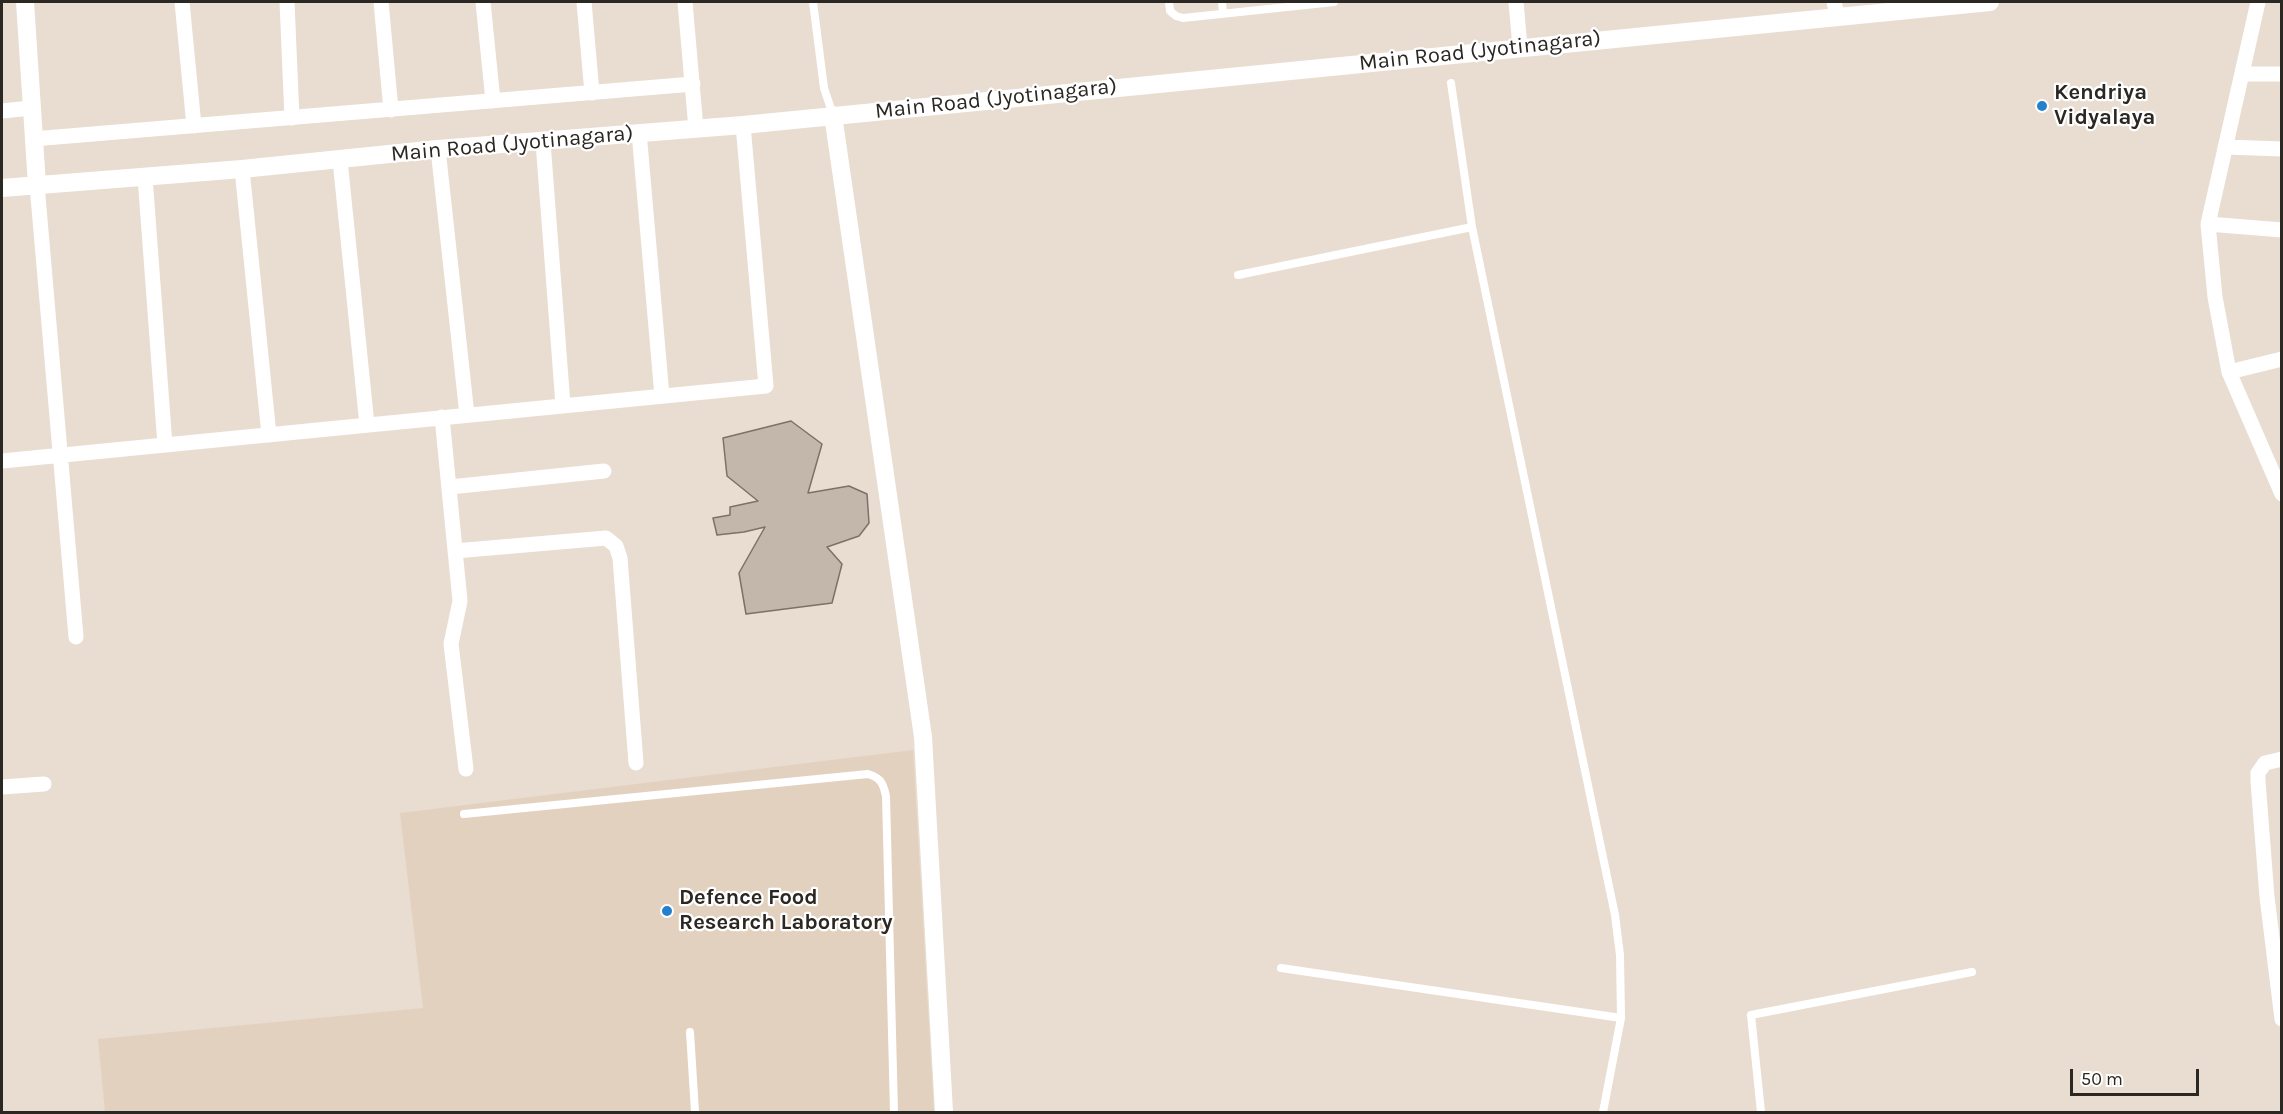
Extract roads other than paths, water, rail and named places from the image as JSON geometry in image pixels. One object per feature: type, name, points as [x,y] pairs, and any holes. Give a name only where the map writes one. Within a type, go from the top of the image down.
[{"type":"street","points":[[25,2],[33,139],[76,637]]},
{"type":"street","points":[[182,2],[194,126]]},
{"type":"street","points":[[286,2],[292,118]]},
{"type":"street","points":[[381,2],[391,110]]},
{"type":"street","points":[[483,2],[493,101]]},
{"type":"street","points":[[584,2],[592,93]]},
{"type":"street","points":[[686,2],[696,129]]},
{"type":"street","points":[[1516,2],[1520,47]]},
{"type":"street","name":"Main Road (Jyotinagara)","points":[[2,188],[242,169],[438,149],[743,125],[1520,47],[1836,10],[1990,2]]},
{"type":"street","points":[[2258,2],[2208,224],[2215,297],[2229,372],[2257,442],[2281,488]]},
{"type":"street","points":[[2242,74],[2282,74]]},
{"type":"street","points":[[33,139],[693,84]]},
{"type":"street","points":[[2,111],[31,108]]},
{"type":"street","points":[[833,115],[923,737],[944,1113]]},
{"type":"street","points":[[2,461],[766,386],[743,125]]},
{"type":"street","points":[[639,132],[662,396]]},
{"type":"street","points":[[543,142],[563,405]]},
{"type":"street","points":[[2225,147],[2282,149]]},
{"type":"street","points":[[438,149],[467,415]]},
{"type":"street","points":[[340,160],[367,425]]},
{"type":"street","points":[[242,169],[269,435]]},
{"type":"street","points":[[146,177],[165,445]]},
{"type":"street","points":[[2208,224],[2282,230]]},
{"type":"street","points":[[2229,372],[2282,359]]},
{"type":"street","points":[[442,417],[460,601],[451,644],[466,769]]},
{"type":"street","points":[[450,487],[604,471]]},
{"type":"street","points":[[455,551],[606,538],[616,546],[620,558],[636,764]]},
{"type":"street","points":[[2282,759],[2265,763],[2258,773],[2267,897],[2282,1019]]},
{"type":"street","points":[[2,787],[45,784]]},
{"type":"lane","points":[[813,2],[824,88],[833,115]]},
{"type":"lane","points":[[1169,2],[1170,11],[1183,18],[1334,2]]},
{"type":"lane","points":[[1222,2],[1223,13]]},
{"type":"lane","points":[[1451,83],[1472,228],[1615,915],[1620,955],[1621,1018],[1603,1113]]},
{"type":"lane","points":[[1238,275],[1472,228]]},
{"type":"lane","points":[[464,814],[868,774],[879,777],[884,784],[886,796],[894,1113]]},
{"type":"lane","points":[[1281,968],[1621,1018]]},
{"type":"lane","points":[[1761,1113],[1751,1015],[1972,972]]},
{"type":"lane","points":[[690,1032],[695,1113]]},
{"type":"place","name":"Kendriya Vidyalaya","points":[[2042,106]]},
{"type":"place","name":"Defence Food Research Laboratory","points":[[667,911]]}]
